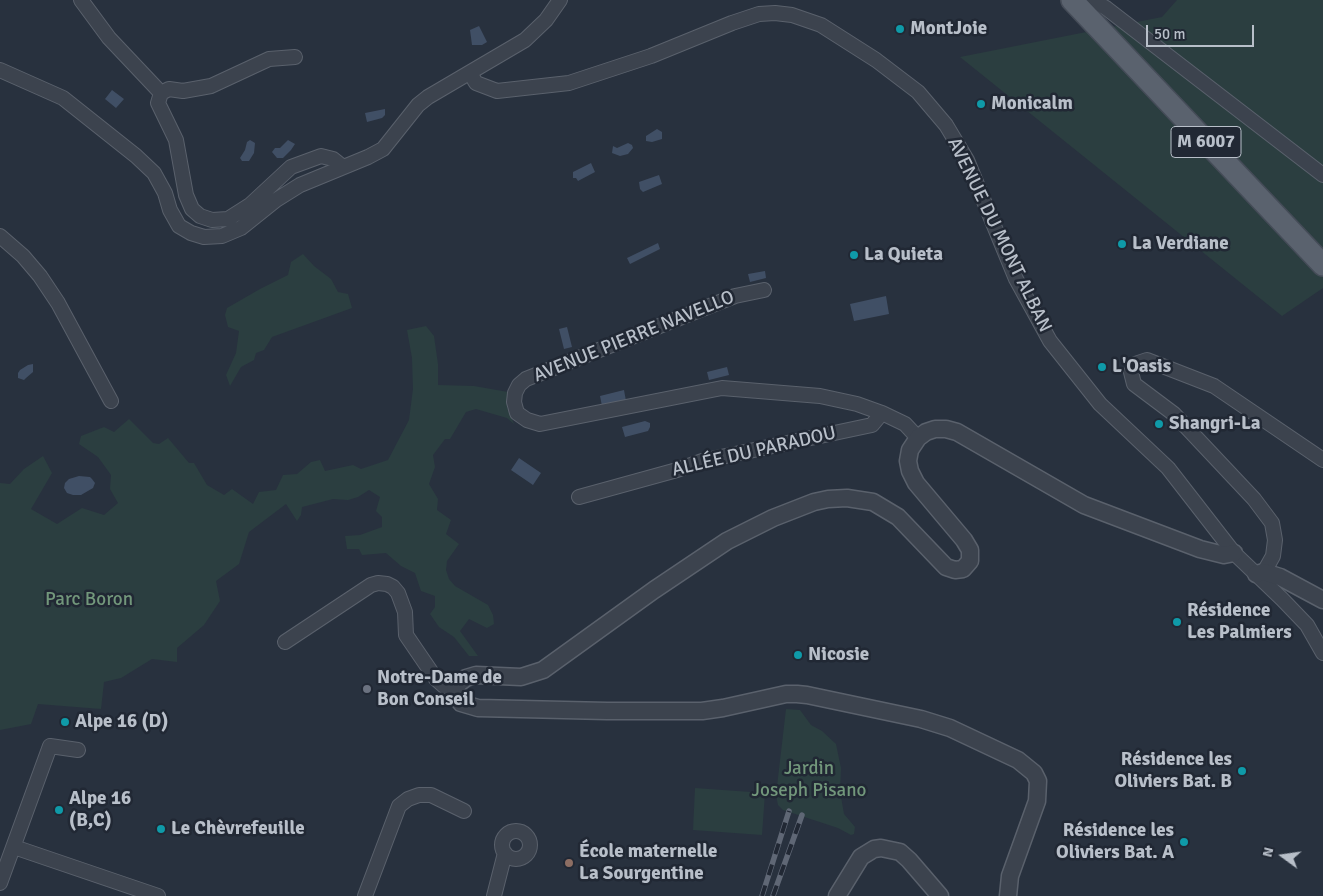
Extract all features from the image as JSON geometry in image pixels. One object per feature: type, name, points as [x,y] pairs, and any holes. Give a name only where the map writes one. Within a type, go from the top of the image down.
[{"type":"main road","name":"M 6007","points":[[1072,0],[1323,264]]},
{"type":"street","points":[[81,0],[109,38],[161,93]]},
{"type":"street","points":[[0,70],[63,98],[136,156],[154,173],[179,226],[191,233],[204,237],[222,236],[241,228],[276,200],[300,185],[383,150],[418,105],[428,97],[524,40],[546,20],[560,0]]},
{"type":"street","points":[[1092,0],[1106,8],[1323,175]]},
{"type":"street","name":"AVENUE DU MONT ALBAN","points":[[470,73],[476,83],[497,91],[569,83],[651,56],[732,23],[759,14],[775,13],[792,14],[821,25],[876,60],[918,92],[946,125],[967,160],[1016,279],[1050,341],[1100,404],[1168,468],[1234,553],[1260,573],[1307,625],[1323,653]]},
{"type":"street","points":[[295,57],[269,59],[211,86],[183,91],[169,89],[161,93],[158,103],[176,140],[186,195],[192,209],[200,216],[212,220],[228,219],[250,205],[291,167],[321,156],[333,159],[343,167]]},
{"type":"street","points":[[305,161],[312,168],[316,178]]},
{"type":"street","points":[[0,236],[23,256],[45,282],[112,401]]},
{"type":"street","name":"AVENUE PIERRE NAVELLO","points":[[764,290],[735,296],[526,380],[519,385],[515,393],[514,402],[517,413],[527,420],[540,424],[722,388],[820,396],[857,404],[882,413]]},
{"type":"street","points":[[1323,460],[1214,386],[1147,360],[1135,364],[1131,372],[1134,384],[1174,414],[1254,499],[1272,523],[1275,540],[1274,556],[1260,573],[1280,578],[1323,600]]},
{"type":"street","points":[[882,413],[904,424],[918,438]]},
{"type":"street","name":"ALLÉE DU PARADOU","points":[[579,497],[677,470],[702,460],[872,425],[882,413]]},
{"type":"street","points":[[1008,896],[1010,876],[1037,801],[1038,781],[1034,773],[1018,760],[950,728],[922,720],[802,694],[786,694],[702,711],[607,711],[478,708],[461,703],[457,698],[455,690],[459,683],[466,678],[476,675],[521,677],[544,670],[710,552],[773,518],[814,502],[847,498],[872,502],[898,516],[946,567],[954,570],[964,569],[970,561],[970,550],[964,540],[916,483],[910,471],[908,461],[910,450],[918,438],[926,432],[935,429],[957,432],[1084,505],[1200,550],[1224,555],[1234,553]]},
{"type":"street","points":[[285,642],[371,585],[378,583],[387,584],[398,593],[405,612],[406,635],[436,679],[444,686],[455,690]]},
{"type":"street","points":[[0,883],[50,746],[78,750]]},
{"type":"street","points":[[365,896],[399,806],[408,799],[419,795],[431,795],[464,811]]},
{"type":"street","points":[[14,846],[158,896]]},
{"type":"street","points":[[837,896],[861,857],[874,849],[882,848],[900,852],[940,896]]},
{"type":"street","points":[[494,896],[505,853]]},
{"type":"green space","points":[[1177,0],[1323,0],[1323,288],[1282,316],[960,57],[1162,17]]},
{"type":"green space","points":[[303,254],[314,266],[331,279],[338,292],[348,294],[352,308],[272,337],[264,350],[256,353],[254,360],[241,367],[230,386],[226,375],[236,353],[239,331],[228,327],[225,315],[227,308],[288,275],[291,262]]},
{"type":"green space","name":"Parc Boron","points":[[426,326],[434,336],[438,364],[438,385],[474,386],[508,392],[507,407],[514,424],[507,418],[476,409],[466,412],[450,439],[445,439],[433,455],[435,467],[429,484],[438,499],[437,510],[451,520],[446,534],[459,544],[447,561],[446,570],[449,579],[455,586],[488,605],[493,615],[494,624],[487,628],[469,619],[460,631],[478,656],[469,656],[454,637],[439,627],[430,614],[435,607],[435,596],[421,591],[415,573],[401,566],[386,553],[362,555],[359,549],[347,549],[345,536],[360,535],[382,527],[382,517],[376,511],[380,497],[369,490],[358,497],[348,500],[333,499],[302,507],[301,515],[297,521],[286,504],[249,532],[239,564],[216,581],[220,601],[204,625],[177,648],[177,662],[152,659],[121,678],[104,682],[101,709],[38,704],[31,724],[0,730],[0,483],[10,484],[24,469],[43,456],[52,473],[31,509],[57,524],[82,508],[104,515],[118,503],[110,489],[111,475],[98,457],[79,444],[81,436],[104,427],[114,432],[129,419],[153,443],[159,444],[168,438],[189,463],[194,463],[207,485],[224,495],[232,489],[253,504],[259,492],[276,490],[283,475],[297,474],[311,462],[320,460],[325,471],[353,465],[361,469],[388,460],[409,420],[413,389],[412,358],[407,330]]},
{"type":"green space","name":"Jardin Joseph Pisano","points":[[786,709],[800,710],[811,725],[822,731],[836,744],[841,768],[840,791],[844,814],[855,827],[854,834],[851,835],[838,828],[783,810],[778,805],[776,795]]},
{"type":"green space","points":[[695,788],[765,793],[762,835],[693,830]]},
{"type":"water","points":[[479,26],[487,42],[482,45],[472,45],[470,30]]},
{"type":"water","points":[[112,90],[124,99],[116,108],[105,99]]},
{"type":"water","points":[[385,109],[385,115],[382,118],[367,122],[365,113]]},
{"type":"water","points":[[657,129],[662,132],[662,139],[652,142],[646,141],[646,136]]},
{"type":"water","points":[[250,140],[255,143],[254,153],[249,161],[242,161],[240,158],[247,142]]},
{"type":"water","points":[[288,140],[295,144],[283,158],[277,158],[272,152],[275,148],[280,148]]},
{"type":"water","points":[[628,143],[633,148],[628,154],[620,156],[612,153],[613,146],[617,148]]},
{"type":"water","points":[[591,163],[595,172],[578,181],[576,178],[573,178],[573,172]]},
{"type":"water","points":[[659,175],[662,184],[643,192],[640,189],[639,182]]},
{"type":"water","points":[[658,243],[660,249],[630,264],[627,258]]},
{"type":"water","points":[[765,271],[766,278],[750,282],[748,274]]},
{"type":"water","points":[[886,296],[889,314],[854,321],[850,304]]},
{"type":"water","points":[[567,327],[572,347],[564,349],[559,329]]},
{"type":"water","points":[[33,364],[33,372],[24,380],[18,378],[20,370]]},
{"type":"water","points":[[727,367],[729,375],[709,380],[707,372]]},
{"type":"water","points":[[624,390],[626,401],[602,406],[600,396]]},
{"type":"water","points":[[645,421],[650,423],[648,431],[625,437],[622,427]]},
{"type":"water","points":[[519,458],[541,473],[533,485],[511,470]]},
{"type":"water","points":[[79,476],[90,477],[95,483],[93,488],[81,495],[67,493],[64,488],[65,483],[69,479]]},
{"type":"railway","points":[[762,896],[789,811]]},
{"type":"railway","points":[[773,896],[802,815]]},
{"type":"place","name":"MontJoie","points":[[900,29]]},
{"type":"place","name":"Monicalm","points":[[981,104]]},
{"type":"place","name":"La Verdiane","points":[[1122,244]]},
{"type":"place","name":"La Quieta","points":[[854,255]]},
{"type":"place","name":"L'Oasis","points":[[1102,367]]},
{"type":"place","name":"Shangri-La","points":[[1159,424]]},
{"type":"place","name":"Résidence Les Palmiers","points":[[1177,622]]},
{"type":"place","name":"Nicosie","points":[[798,655]]},
{"type":"place","name":"Notre-Dame de Bon Conseil","points":[[367,689]]},
{"type":"place","name":"Alpe 16 (D)","points":[[65,722]]},
{"type":"place","name":"Résidence les Oliviers Bat. B","points":[[1242,771]]},
{"type":"place","name":"Alpe 16 (B,C)","points":[[59,810]]},
{"type":"place","name":"Le Chèvrefeuille","points":[[161,829]]},
{"type":"place","name":"Résidence les Oliviers Bat. A","points":[[1184,842]]},
{"type":"place","name":"École maternelle La Sourgentine","points":[[569,863]]}]
